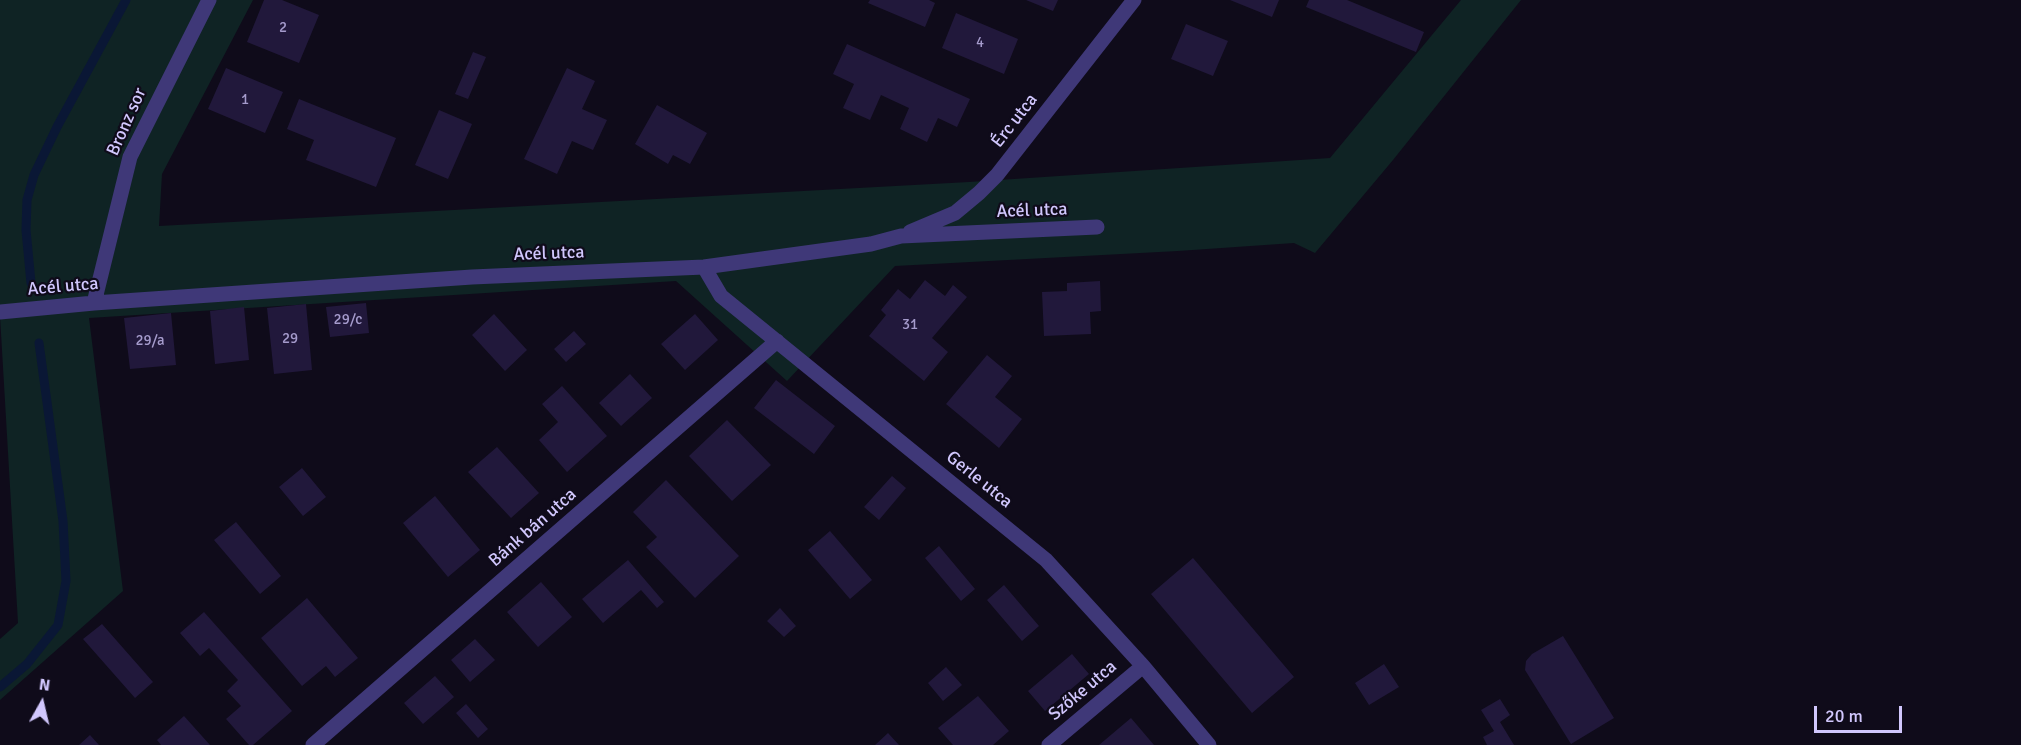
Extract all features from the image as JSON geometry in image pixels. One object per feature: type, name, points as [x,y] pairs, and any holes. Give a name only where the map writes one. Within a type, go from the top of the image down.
[{"type":"street","name":"Bronz sor","points":[[94,303],[130,157],[209,0]]},
{"type":"street","name":"Érc utca","points":[[901,236],[955,213],[998,175],[1134,0]]},
{"type":"street","name":"Acél utca","points":[[0,312],[94,303],[472,277],[704,267],[871,244],[901,236],[1097,227]]},
{"type":"street","name":"Gerle utca","points":[[704,267],[721,296],[1046,560],[1143,666],[1209,745]]},
{"type":"street","name":"Bánk bán utca","points":[[314,745],[777,341]]},
{"type":"street","name":"Szőke utca","points":[[1049,745],[1143,666]]},
{"type":"green space","points":[[0,0],[253,0],[162,174],[159,226],[969,182],[1330,158],[1461,0],[1521,0],[1315,253],[1294,243],[895,266],[787,381],[676,281],[89,318],[123,591],[0,700],[0,639],[18,623],[0,316]]},
{"type":"building","points":[[264,0],[282,0],[319,15],[299,63],[247,42]]},
{"type":"building","points":[[870,0],[929,0],[935,3],[925,27],[868,3]]},
{"type":"building","points":[[1026,0],[1058,0],[1053,11]]},
{"type":"building","points":[[1230,0],[1279,0],[1272,17]]},
{"type":"building","points":[[1309,0],[1347,0],[1424,32],[1416,52],[1306,7]]},
{"type":"building","points":[[956,13],[1018,39],[1004,74],[942,48]]},
{"type":"building","points":[[1186,24],[1228,41],[1213,76],[1171,59]]},
{"type":"building","points":[[847,44],[970,99],[957,127],[938,118],[927,142],[900,129],[909,108],[881,95],[870,120],[843,108],[854,84],[833,74]]},
{"type":"building","points":[[473,52],[486,57],[468,99],[455,94]]},
{"type":"building","points":[[226,68],[283,92],[265,133],[208,109]]},
{"type":"building","points":[[567,68],[595,81],[582,109],[607,120],[593,150],[572,141],[557,174],[524,159]]},
{"type":"building","points":[[299,99],[396,138],[376,187],[306,160],[314,140],[287,129]]},
{"type":"building","points":[[657,105],[707,133],[690,164],[673,155],[668,164],[635,144]]},
{"type":"building","points":[[439,110],[472,124],[448,179],[415,165]]},
{"type":"building","points":[[925,280],[945,296],[953,285],[967,297],[932,338],[948,352],[924,381],[869,336],[886,315],[881,310],[898,289],[910,299]]},
{"type":"building","points":[[1100,281],[1101,311],[1090,312],[1091,334],[1044,336],[1042,292],[1067,291],[1067,283]]},
{"type":"building","points":[[366,303],[369,333],[330,337],[326,307]]},
{"type":"building","points":[[306,304],[312,370],[274,374],[267,308]]},
{"type":"building","points":[[244,307],[249,360],[215,364],[210,311]]},
{"type":"building","points":[[171,313],[176,365],[130,369],[124,318]]},
{"type":"building","points":[[494,314],[527,350],[505,371],[472,335]]},
{"type":"building","points":[[695,314],[718,340],[685,370],[661,344]]},
{"type":"building","points":[[574,331],[586,344],[566,362],[554,349]]},
{"type":"building","points":[[987,355],[1012,376],[995,397],[1022,419],[999,448],[946,404]]},
{"type":"building","points":[[630,374],[652,398],[621,426],[599,403]]},
{"type":"building","points":[[776,380],[835,426],[814,454],[754,408]]},
{"type":"building","points":[[562,386],[607,436],[567,472],[539,440],[558,422],[542,404]]},
{"type":"building","points":[[727,420],[771,465],[732,501],[689,456]]},
{"type":"building","points":[[497,447],[539,493],[511,518],[468,472]]},
{"type":"building","points":[[302,468],[326,497],[303,516],[279,487]]},
{"type":"building","points":[[892,476],[906,488],[879,520],[864,507]]},
{"type":"building","points":[[666,480],[739,556],[695,598],[646,547],[657,537],[633,512]]},
{"type":"building","points":[[435,496],[480,550],[448,577],[403,523]]},
{"type":"building","points":[[236,522],[281,576],[260,594],[214,540]]},
{"type":"building","points":[[830,531],[872,580],[850,599],[808,550]]},
{"type":"building","points":[[939,546],[975,589],[961,601],[925,558]]},
{"type":"building","points":[[1193,558],[1294,677],[1252,713],[1151,594]]},
{"type":"building","points":[[628,560],[664,602],[657,608],[641,590],[603,623],[582,599]]},
{"type":"building","points":[[541,582],[572,617],[538,647],[507,612]]},
{"type":"building","points":[[1004,585],[1039,626],[1022,641],[987,600]]},
{"type":"building","points":[[307,598],[358,658],[335,677],[326,666],[302,686],[261,638]]},
{"type":"building","points":[[780,608],[796,626],[784,637],[767,621]]},
{"type":"building","points":[[204,612],[292,711],[253,745],[249,745],[226,719],[241,706],[227,691],[238,680],[209,648],[200,656],[180,633]]},
{"type":"building","points":[[102,624],[153,682],[135,698],[83,639]]},
{"type":"building","points":[[1563,636],[1614,718],[1571,744],[1525,670],[1526,661],[1532,654]]},
{"type":"building","points":[[475,639],[495,660],[470,682],[451,660]]},
{"type":"building","points":[[1072,654],[1089,674],[1045,711],[1028,691]]},
{"type":"building","points":[[1384,664],[1399,687],[1369,705],[1355,683]]},
{"type":"building","points":[[946,667],[962,685],[943,701],[928,683]]},
{"type":"building","points":[[435,676],[454,697],[423,724],[404,703]]},
{"type":"building","points":[[978,696],[1009,731],[993,745],[953,745],[938,728]]},
{"type":"building","points":[[1500,699],[1510,715],[1500,722],[1514,745],[1487,745],[1483,737],[1494,731],[1481,710]]},
{"type":"building","points":[[466,704],[488,729],[478,738],[456,713]]},
{"type":"building","points":[[184,716],[210,745],[161,745],[157,740]]},
{"type":"building","points":[[1131,718],[1154,745],[1099,745]]},
{"type":"building","points":[[888,733],[899,745],[875,745]]},
{"type":"building","points":[[90,735],[99,745],[79,745]]},
{"type":"waterway","points":[[31,283],[26,230],[27,200],[34,175],[57,127],[126,0]]},
{"type":"waterway","points":[[0,687],[27,664],[58,625],[66,581],[63,521],[39,343]]}]
